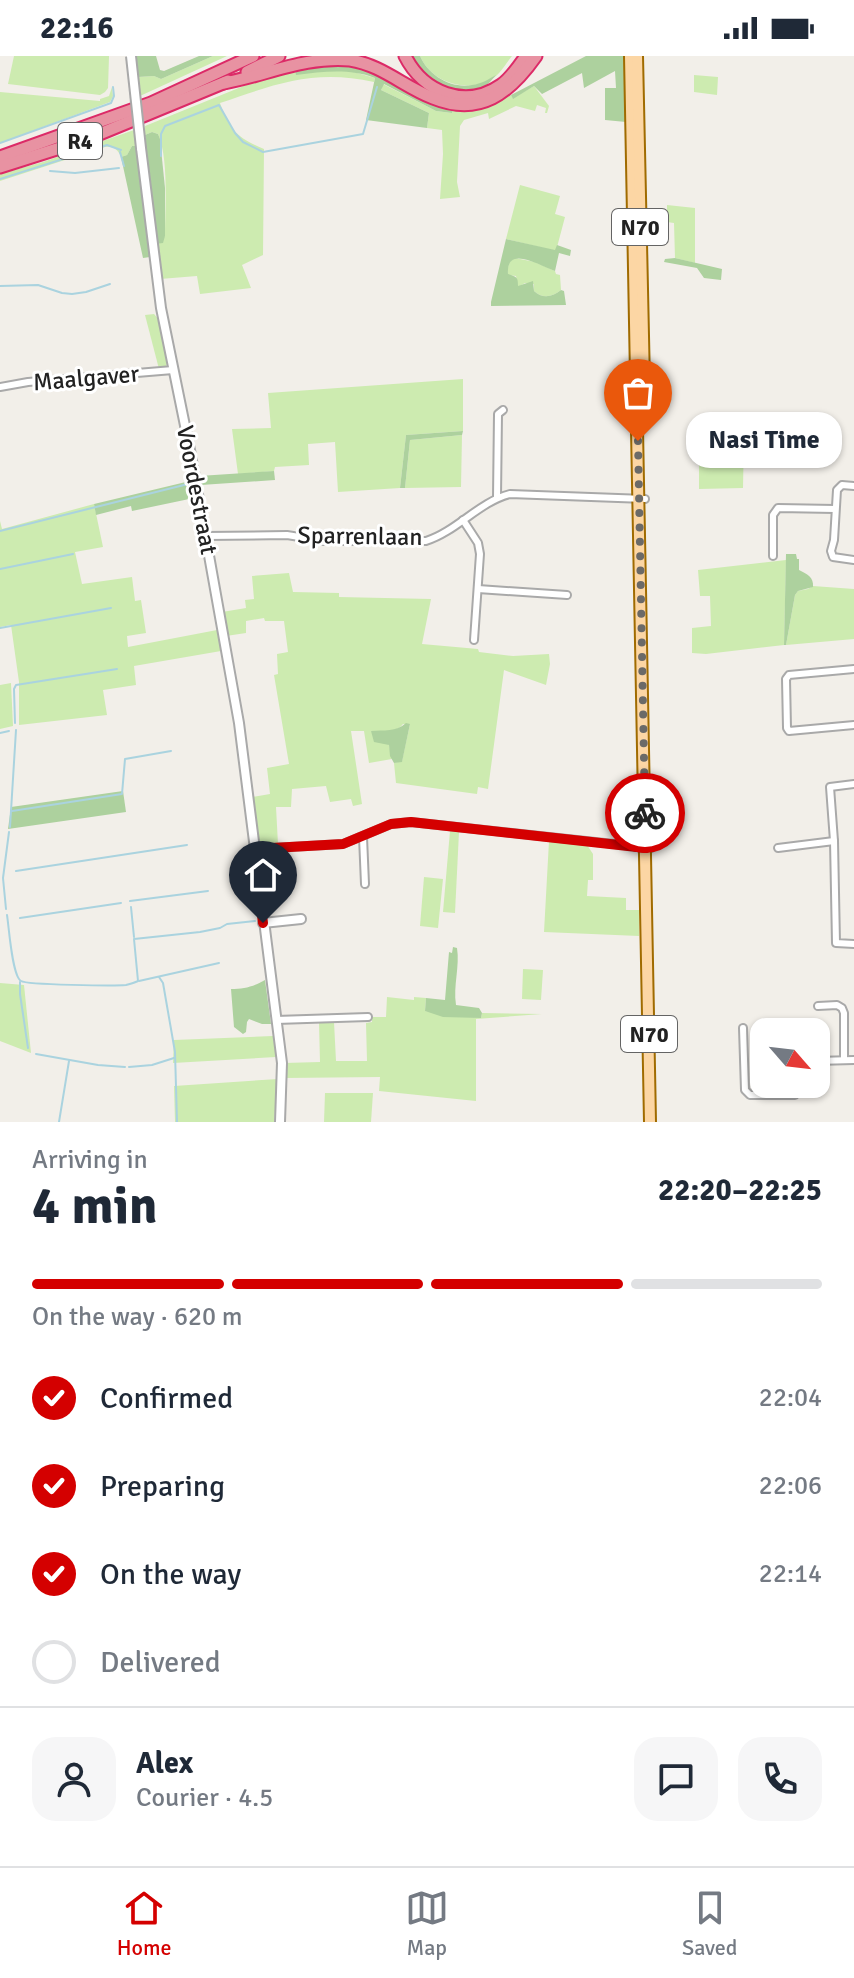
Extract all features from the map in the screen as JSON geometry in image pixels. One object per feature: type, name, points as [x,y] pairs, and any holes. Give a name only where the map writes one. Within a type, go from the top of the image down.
[{"type":"highway","points":[[223,77],[244,56]]},
{"type":"highway","name":"R4","points":[[0,167],[85,140],[223,77],[253,56]]},
{"type":"highway","name":"R4","points":[[0,157],[279,56]]},
{"type":"highway","points":[[405,56],[422,81],[443,92],[464,96],[479,95],[498,87],[526,56]]},
{"type":"highway","points":[[223,77],[247,79],[307,61],[350,60],[377,68],[432,98],[470,104],[501,94],[516,83],[536,56]]},
{"type":"main road","name":"N70","points":[[630,56],[635,124]]},
{"type":"main road","name":"N70","points":[[637,56],[637,379],[642,499],[653,1122]]},
{"type":"main road","name":"N70","points":[[637,245],[644,397],[642,499]]},
{"type":"street","name":"Voordestraat","points":[[131,56],[161,308],[239,723],[282,1063],[280,1122]]},
{"type":"street","name":"Maalgaver","points":[[0,387],[173,370]]},
{"type":"street","points":[[491,407],[500,412],[497,497],[510,494],[642,499]]},
{"type":"street","points":[[854,486],[842,485],[837,490],[831,551],[833,557],[854,560]]},
{"type":"street","name":"Sparrenlaan","points":[[206,536],[287,535],[324,541],[426,541],[439,537],[497,497]]},
{"type":"street","points":[[773,556],[773,515],[778,508],[835,509]]},
{"type":"street","points":[[463,520],[478,543],[480,554],[474,640]]},
{"type":"street","points":[[478,589],[567,595]]},
{"type":"street","points":[[854,669],[789,675],[786,679],[789,731],[854,725]]},
{"type":"street","points":[[854,784],[828,786],[834,841],[833,946],[854,944]]},
{"type":"street","points":[[254,849],[343,844],[391,824],[411,822],[648,848]]},
{"type":"street","points":[[363,837],[365,884]]},
{"type":"street","points":[[778,848],[834,841]]},
{"type":"street","points":[[263,923],[301,919]]},
{"type":"street","points":[[844,1060],[844,1013],[848,1001]]},
{"type":"street","points":[[818,1006],[837,1005],[844,1013]]},
{"type":"street","points":[[276,1020],[368,1017]]},
{"type":"street","points":[[743,1028],[745,1090],[750,1095]]},
{"type":"street","points":[[830,1060],[854,1060]]},
{"type":"green space","points":[[14,56],[109,56],[108,88],[100,95],[8,84]]},
{"type":"green space","points":[[136,56],[156,56],[160,70],[164,71],[199,56],[213,56],[161,79],[138,77]]},
{"type":"green space","points":[[213,56],[227,56],[140,96],[138,77],[161,79]]},
{"type":"green space","points":[[410,56],[420,56],[434,75],[456,85],[475,84],[496,75],[485,86],[474,91],[449,90],[427,78]]},
{"type":"green space","points":[[420,56],[512,56],[496,76],[486,82],[464,85],[453,84],[433,74]]},
{"type":"green space","points":[[586,56],[625,56],[626,122],[605,120],[605,88],[616,88],[615,71],[584,88],[582,73],[542,94],[534,86],[513,99],[511,95]]},
{"type":"green space","points":[[334,64],[371,71],[453,110],[452,113],[436,111],[384,84],[381,90],[429,113],[427,128],[366,120],[375,78],[345,72],[296,75],[295,69]]},
{"type":"green space","points":[[295,69],[350,71],[375,78],[374,82],[332,77],[296,80],[220,103],[236,132],[264,149],[263,255],[242,265],[251,288],[200,294],[197,276],[160,279],[155,244],[165,236],[164,157],[158,134],[152,132],[145,135],[145,126],[273,74]]},
{"type":"green space","points":[[694,75],[718,77],[717,95],[694,92]]},
{"type":"green space","points":[[383,84],[436,111],[452,113],[453,110],[485,106],[511,95],[513,98],[534,86],[549,106],[547,113],[546,108],[537,105],[535,111],[516,106],[489,119],[488,113],[464,120],[460,126],[457,182],[460,197],[440,199],[442,130],[427,128],[429,113],[381,90]]},
{"type":"green space","points":[[112,87],[110,102],[0,143],[0,92],[100,101],[109,96]]},
{"type":"green space","points":[[134,130],[136,146],[132,146],[127,155],[121,157],[115,149],[105,147],[0,181],[0,174]]},
{"type":"green space","points":[[152,132],[158,134],[160,139],[165,188],[165,236],[163,243],[155,244],[145,135]]},
{"type":"green space","points":[[132,146],[136,146],[150,257],[143,258],[121,157],[127,155]]},
{"type":"green space","points":[[520,185],[560,196],[555,214],[565,217],[556,251],[506,239]]},
{"type":"green space","points":[[667,205],[695,208],[695,263],[675,258],[674,223],[667,222]]},
{"type":"green space","points":[[506,239],[555,250],[557,245],[571,250],[570,256],[559,253],[555,271],[518,259],[512,260],[508,274],[516,278],[518,286],[533,281],[534,291],[540,295],[551,296],[564,291],[566,305],[491,306]]},
{"type":"green space","points":[[515,258],[555,271],[560,275],[561,290],[544,296],[534,291],[534,284],[525,283],[518,287],[516,276],[508,275],[509,263]]},
{"type":"green space","points":[[675,258],[722,269],[721,280],[704,278],[697,268],[664,262],[665,259]]},
{"type":"green space","points":[[154,314],[160,321],[168,362],[165,368],[159,369],[145,315]]},
{"type":"green space","points":[[463,379],[463,431],[406,435],[400,488],[338,492],[335,442],[308,444],[309,465],[238,474],[232,429],[271,428],[268,393]]},
{"type":"green space","points":[[463,431],[462,435],[410,440],[405,488],[400,488],[406,435]]},
{"type":"green space","points":[[744,434],[743,488],[699,489],[699,435]]},
{"type":"green space","points":[[462,435],[461,487],[405,488],[410,440]]},
{"type":"green space","points":[[274,471],[275,480],[201,485],[199,476]]},
{"type":"green space","points":[[190,481],[194,498],[132,511],[131,506],[96,515],[94,504]]},
{"type":"green space","points":[[94,504],[103,547],[75,552],[82,584],[132,577],[135,601],[141,600],[146,633],[127,636],[128,647],[217,630],[221,651],[134,666],[136,685],[103,690],[107,715],[19,725],[19,682],[11,625],[0,627],[0,521],[2,529]]},
{"type":"green space","points":[[786,554],[796,554],[799,570],[811,578],[813,587],[798,591],[795,595],[784,645]]},
{"type":"green space","points":[[786,560],[784,645],[692,653],[692,628],[711,626],[710,596],[700,596],[698,570]]},
{"type":"green space","points":[[289,573],[293,592],[339,593],[339,597],[431,599],[422,644],[513,656],[549,654],[546,685],[504,670],[488,789],[478,787],[477,794],[396,783],[394,763],[402,761],[410,724],[393,730],[371,731],[389,745],[392,759],[369,763],[364,731],[351,731],[362,804],[353,806],[351,799],[330,802],[326,786],[292,789],[291,807],[276,807],[278,844],[258,844],[252,797],[270,794],[267,768],[289,764],[274,675],[278,674],[277,654],[288,652],[284,621],[265,621],[264,618],[246,621],[246,633],[226,636],[222,612],[246,608],[245,600],[254,599],[252,576]]},
{"type":"green space","points":[[813,586],[854,589],[854,639],[786,645],[795,595]]},
{"type":"green space","points":[[11,683],[13,726],[0,729],[0,685]]},
{"type":"green space","points":[[410,724],[402,762],[394,763],[389,745],[374,742],[371,731],[394,729]]},
{"type":"green space","points":[[123,791],[126,812],[8,829],[11,807]]},
{"type":"green space","points":[[450,831],[459,832],[455,913],[443,912]]},
{"type":"green space","points":[[549,841],[587,845],[593,854],[593,880],[588,880],[587,896],[626,898],[626,910],[639,910],[639,936],[544,932]]},
{"type":"green space","points":[[424,877],[443,879],[438,928],[420,926]]},
{"type":"green space","points":[[453,947],[457,948],[458,955],[456,1005],[479,1008],[481,1018],[443,1017],[425,1011],[426,998],[445,1000],[449,952],[452,953]]},
{"type":"green space","points":[[523,969],[543,970],[541,1000],[522,999]]},
{"type":"green space","points":[[265,980],[271,1024],[249,1019],[243,1034],[234,1027],[231,989],[248,987]]},
{"type":"green space","points":[[0,983],[24,985],[31,1053],[0,1041]]},
{"type":"green space","points":[[387,997],[426,998],[425,1011],[481,1018],[482,1013],[542,1014],[476,1019],[476,1101],[379,1091],[380,1077],[284,1078],[284,1063],[320,1062],[319,1022],[334,1022],[336,1061],[367,1061],[366,1023],[372,1022],[372,1017],[386,1017]]},
{"type":"green space","points":[[273,1036],[276,1057],[173,1063],[174,1040]]},
{"type":"green space","points":[[278,1079],[274,1122],[175,1122],[174,1086]]},
{"type":"green space","points":[[325,1093],[373,1093],[371,1122],[324,1122]]},
{"type":"waterway","points":[[0,143],[111,103],[113,87]]},
{"type":"waterway","points":[[161,156],[161,134],[165,126],[219,105],[243,142],[263,152],[363,134],[377,87]]},
{"type":"waterway","points":[[0,179],[107,145],[121,150]]},
{"type":"waterway","points":[[120,152],[124,166]]},
{"type":"waterway","points":[[50,171],[75,173],[119,168]]},
{"type":"waterway","points":[[0,286],[38,285],[72,294],[110,284]]},
{"type":"waterway","points":[[0,531],[188,484]]},
{"type":"waterway","points":[[0,569],[73,554]]},
{"type":"waterway","points":[[0,628],[111,608]]},
{"type":"waterway","points":[[15,723],[16,685],[117,669]]},
{"type":"waterway","points":[[10,827],[16,730]]},
{"type":"waterway","points":[[0,733],[9,731]]},
{"type":"waterway","points":[[12,811],[122,794],[125,759],[171,751]]},
{"type":"waterway","points":[[6,909],[3,878],[9,832]]},
{"type":"waterway","points":[[16,871],[187,845]]},
{"type":"waterway","points":[[130,901],[208,891]]},
{"type":"waterway","points":[[20,918],[121,903]]},
{"type":"waterway","points":[[131,907],[134,937]]},
{"type":"waterway","points":[[7,915],[13,961],[21,981],[72,985],[126,985],[138,981],[134,939],[200,932],[227,924],[255,921]]},
{"type":"waterway","points":[[139,981],[219,963]]},
{"type":"waterway","points":[[159,977],[163,983],[175,1052],[177,1122]]},
{"type":"waterway","points":[[20,982],[28,1048]]},
{"type":"waterway","points":[[36,1054],[125,1067]]},
{"type":"waterway","points":[[129,1067],[152,1065],[174,1058]]},
{"type":"waterway","points":[[59,1122],[69,1061]]},
{"type":"way so far","points":[[638,441],[645,813]]},
{"type":"place","name":"Nasi Time","points":[[638,441]]},
{"type":"route","points":[[263,923],[254,849],[343,844],[402,822],[646,848],[645,813]]}]
